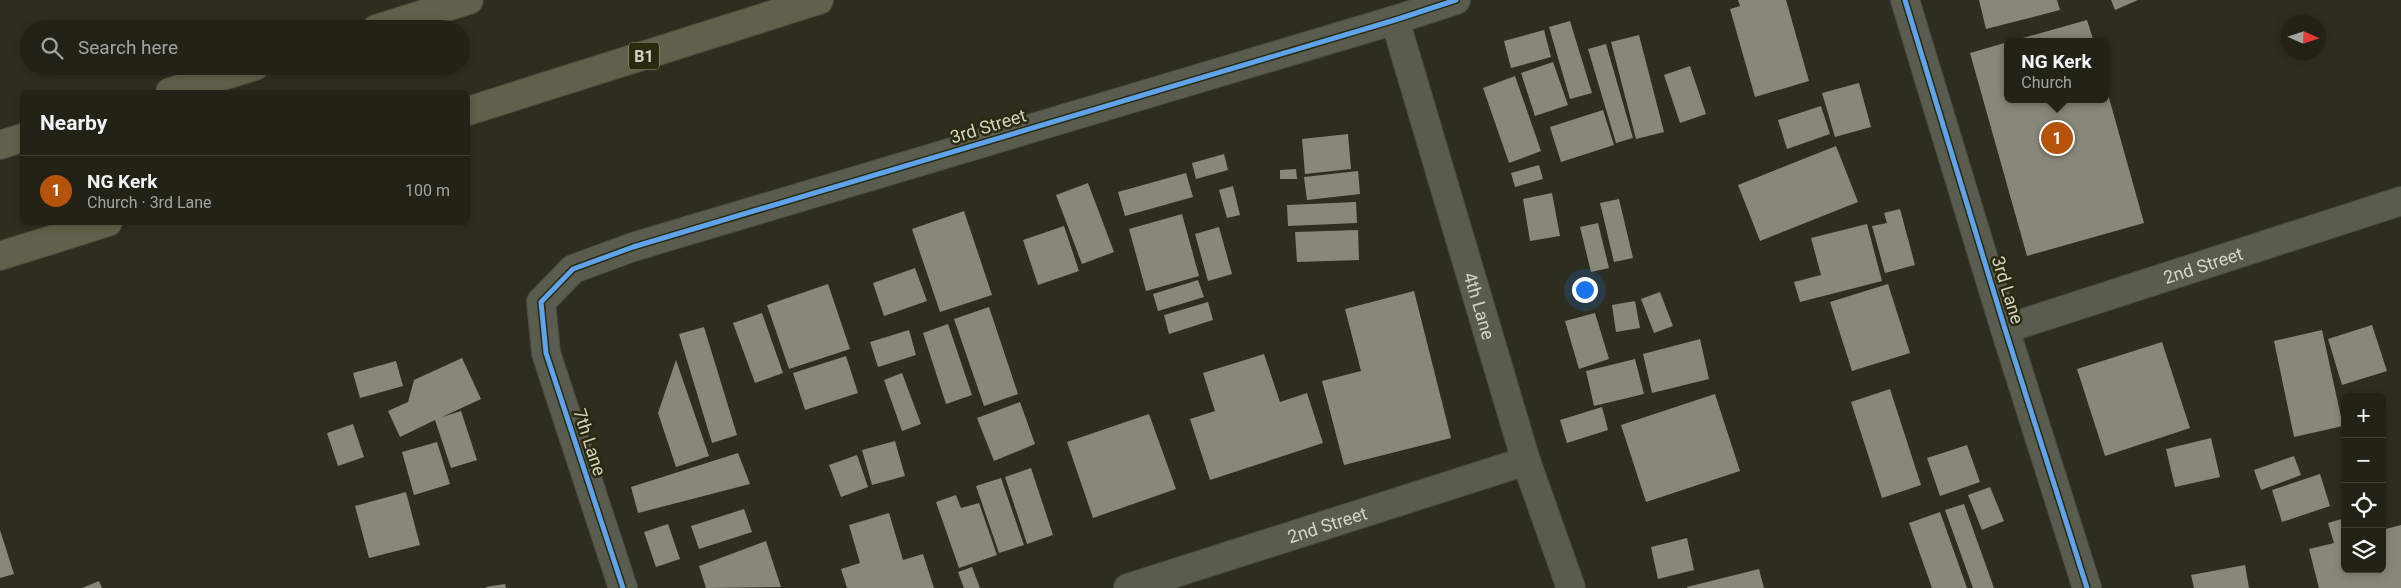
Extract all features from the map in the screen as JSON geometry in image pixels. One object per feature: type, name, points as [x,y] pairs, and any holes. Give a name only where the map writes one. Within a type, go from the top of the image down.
[{"type":"highway","points":[[405,20],[469,0]]},
{"type":"highway","name":"B1","points":[[470,110],[819,0]]},
{"type":"highway","points":[[177,90],[226,75]]},
{"type":"highway","points":[[0,145],[20,139]]},
{"type":"highway","points":[[0,256],[98,225]]},
{"type":"street","name":"3rd Street","points":[[541,302],[573,269],[633,247],[1395,20],[1456,0]]},
{"type":"street","name":"3rd Lane","points":[[1905,0],[2005,329],[2087,588]]},
{"type":"street","name":"4th Lane","points":[[1395,20],[1526,461],[1571,588]]},
{"type":"street","name":"2nd Street","points":[[2005,329],[2401,201]]},
{"type":"street","name":"7th Lane","points":[[541,302],[546,353],[623,588]]},
{"type":"street","name":"2nd Street","points":[[1128,588],[1526,461]]},
{"type":"building","points":[[1738,0],[1786,0],[1809,81],[1755,97],[1730,9],[1740,6]]},
{"type":"building","points":[[1979,0],[2057,0],[2060,10],[1986,29]]},
{"type":"building","points":[[2111,0],[2138,0],[2115,10]]},
{"type":"building","points":[[2087,20],[2093,38],[2023,38]]},
{"type":"building","points":[[1570,21],[1592,93],[1570,99],[1549,27]]},
{"type":"building","points":[[1544,30],[1551,57],[1511,68],[1504,41]]},
{"type":"building","points":[[1639,35],[1664,132],[1636,139],[1611,42]]},
{"type":"building","points":[[2004,43],[2004,103],[2109,103],[2109,98],[2144,223],[2027,256],[1970,53]]},
{"type":"building","points":[[1606,44],[1633,138],[1616,143],[1588,49]]},
{"type":"building","points":[[1553,62],[1568,105],[1535,116],[1521,73]]},
{"type":"building","points":[[1690,66],[1706,114],[1680,123],[1664,75]]},
{"type":"building","points":[[1515,76],[1541,151],[1509,163],[1483,88]]},
{"type":"building","points":[[1859,83],[1871,127],[1835,137],[1822,93]]},
{"type":"building","points":[[1821,106],[1830,134],[1787,149],[1778,120]]},
{"type":"building","points":[[1603,110],[1614,145],[1561,162],[1550,127]]},
{"type":"building","points":[[1348,134],[1351,169],[1305,174],[1302,139]]},
{"type":"building","points":[[1836,146],[1858,202],[1760,241],[1738,185]]},
{"type":"building","points":[[1224,154],[1228,170],[1196,179],[1192,163]]},
{"type":"building","points":[[1539,165],[1543,179],[1515,187],[1511,173]]},
{"type":"building","points":[[1296,169],[1297,179],[1280,179],[1280,170]]},
{"type":"building","points":[[1358,171],[1360,194],[1307,200],[1304,177]]},
{"type":"building","points":[[1186,173],[1193,197],[1125,216],[1118,192]]},
{"type":"building","points":[[1088,183],[1114,252],[1082,264],[1056,195]]},
{"type":"building","points":[[1233,186],[1240,215],[1227,218],[1219,190]]},
{"type":"building","points":[[1552,193],[1560,236],[1530,241],[1523,199]]},
{"type":"building","points":[[1619,199],[1633,258],[1614,262],[1600,203]]},
{"type":"building","points":[[1356,202],[1357,223],[1288,226],[1287,205]]},
{"type":"building","points":[[1900,209],[1915,265],[1885,273],[1872,226],[1887,223],[1884,213]]},
{"type":"building","points":[[964,211],[992,295],[940,312],[912,229]]},
{"type":"building","points":[[1182,214],[1199,276],[1146,291],[1129,229]]},
{"type":"building","points":[[1598,223],[1609,268],[1591,272],[1580,227]]},
{"type":"building","points":[[1867,224],[1882,281],[1800,302],[1794,282],[1821,275],[1811,238]]},
{"type":"building","points":[[1064,226],[1079,271],[1038,285],[1023,240]]},
{"type":"building","points":[[1219,227],[1232,274],[1208,281],[1195,234]]},
{"type":"building","points":[[1358,230],[1359,260],[1297,262],[1295,232]]},
{"type":"building","points":[[915,268],[927,301],[884,316],[873,283]]},
{"type":"building","points":[[1198,280],[1204,297],[1158,311],[1153,294]]},
{"type":"building","points":[[828,284],[850,349],[789,369],[767,305]]},
{"type":"building","points":[[1888,284],[1910,353],[1852,371],[1830,302]]},
{"type":"building","points":[[1414,291],[1451,438],[1344,465],[1322,381],[1361,371],[1345,309]]},
{"type":"building","points":[[1660,292],[1673,326],[1654,333],[1641,299]]},
{"type":"building","points":[[1635,301],[1640,328],[1616,332],[1612,305]]},
{"type":"building","points":[[1208,302],[1213,320],[1169,334],[1164,315]]},
{"type":"building","points":[[989,307],[1018,394],[984,406],[954,319]]},
{"type":"building","points":[[762,313],[783,373],[755,383],[733,323]]},
{"type":"building","points":[[1595,313],[1609,359],[1579,369],[1565,321]]},
{"type":"building","points":[[948,324],[972,395],[946,404],[923,333]]},
{"type":"building","points":[[2372,325],[2387,371],[2342,385],[2328,339]]},
{"type":"building","points":[[704,327],[737,435],[712,443],[679,334]]},
{"type":"building","points":[[909,330],[916,355],[878,367],[870,342]]},
{"type":"building","points":[[2322,330],[2341,417],[2341,426],[2294,437],[2274,341]]},
{"type":"building","points":[[1700,339],[1709,379],[1652,393],[1643,354]]},
{"type":"building","points":[[2162,342],[2190,428],[2105,456],[2077,369]]},
{"type":"building","points":[[1264,354],[1280,402],[1307,393],[1323,443],[1210,480],[1190,419],[1215,411],[1203,373]]},
{"type":"building","points":[[846,356],[858,393],[805,410],[793,373]]},
{"type":"building","points":[[462,358],[481,399],[442,417],[461,411],[477,460],[451,468],[435,420],[400,437],[388,411],[408,402],[414,380]]},
{"type":"building","points":[[1635,359],[1644,394],[1594,406],[1586,371]]},
{"type":"building","points":[[676,360],[709,456],[676,467],[658,413]]},
{"type":"building","points":[[396,361],[403,386],[360,398],[353,373]]},
{"type":"building","points":[[902,373],[921,424],[902,431],[884,380]]},
{"type":"building","points":[[1890,389],[1921,485],[1882,498],[1851,402]]},
{"type":"building","points":[[1715,394],[1740,471],[1646,502],[1621,425]]},
{"type":"building","points":[[1020,402],[1035,444],[994,461],[977,418]]},
{"type":"building","points":[[1602,407],[1608,430],[1567,443],[1560,420]]},
{"type":"building","points":[[1149,414],[1176,489],[1093,518],[1067,442]]},
{"type":"building","points":[[353,424],[364,457],[338,466],[327,433]]},
{"type":"building","points":[[2211,438],[2220,477],[2175,487],[2166,449]]},
{"type":"building","points":[[895,441],[905,476],[872,485],[862,450]]},
{"type":"building","points":[[437,442],[450,484],[414,495],[402,452]]},
{"type":"building","points":[[1967,445],[1980,482],[1940,496],[1927,458]]},
{"type":"building","points":[[738,453],[750,484],[638,513],[631,487]]},
{"type":"building","points":[[857,455],[868,487],[841,497],[829,465]]},
{"type":"building","points":[[2294,456],[2301,475],[2261,490],[2254,470]]},
{"type":"building","points":[[1031,468],[1053,535],[1027,544],[1005,477]]},
{"type":"building","points":[[2320,474],[2330,506],[2282,522],[2272,490]]},
{"type":"building","points":[[1001,478],[1024,545],[999,553],[976,486]]},
{"type":"building","points":[[1990,487],[2004,521],[1982,530],[1968,495]]},
{"type":"building","points":[[406,492],[420,545],[369,558],[355,506]]},
{"type":"building","points":[[956,495],[961,508],[979,503],[997,555],[959,568],[936,502]]},
{"type":"building","points":[[1964,504],[1994,588],[1973,588],[1945,510]]},
{"type":"building","points":[[744,509],[752,532],[699,549],[691,526]]},
{"type":"building","points":[[1940,512],[1967,588],[1932,588],[1909,523]]},
{"type":"building","points":[[889,513],[903,560],[923,554],[934,588],[847,588],[841,569],[860,563],[849,525]]},
{"type":"building","points":[[2341,519],[2341,573],[2386,573],[2386,529],[2401,525],[2401,588],[2319,588],[2309,549],[2334,543],[2328,523]]},
{"type":"building","points":[[668,524],[680,559],[656,567],[644,532]]},
{"type":"building","points":[[0,530],[14,574],[0,578]]},
{"type":"building","points":[[1687,538],[1694,570],[1658,579],[1651,547]]},
{"type":"building","points":[[766,541],[781,587],[706,588],[699,566]]},
{"type":"building","points":[[2245,565],[2249,588],[2194,588],[2191,575]]},
{"type":"building","points":[[972,567],[980,588],[964,588],[958,572]]},
{"type":"building","points":[[1759,569],[1764,588],[1687,588],[1687,587]]},
{"type":"building","points":[[99,581],[102,588],[82,588]]},
{"type":"building","points":[[505,584],[506,588],[486,588],[486,587]]},
{"type":"cycle path","points":[[623,588],[546,353],[541,302],[573,269],[633,247],[1395,20],[1456,0]]},
{"type":"cycle path","points":[[1905,0],[2005,329],[2087,588]]},
{"type":"place","name":"NG Kerk","points":[[2057,138]]}]
